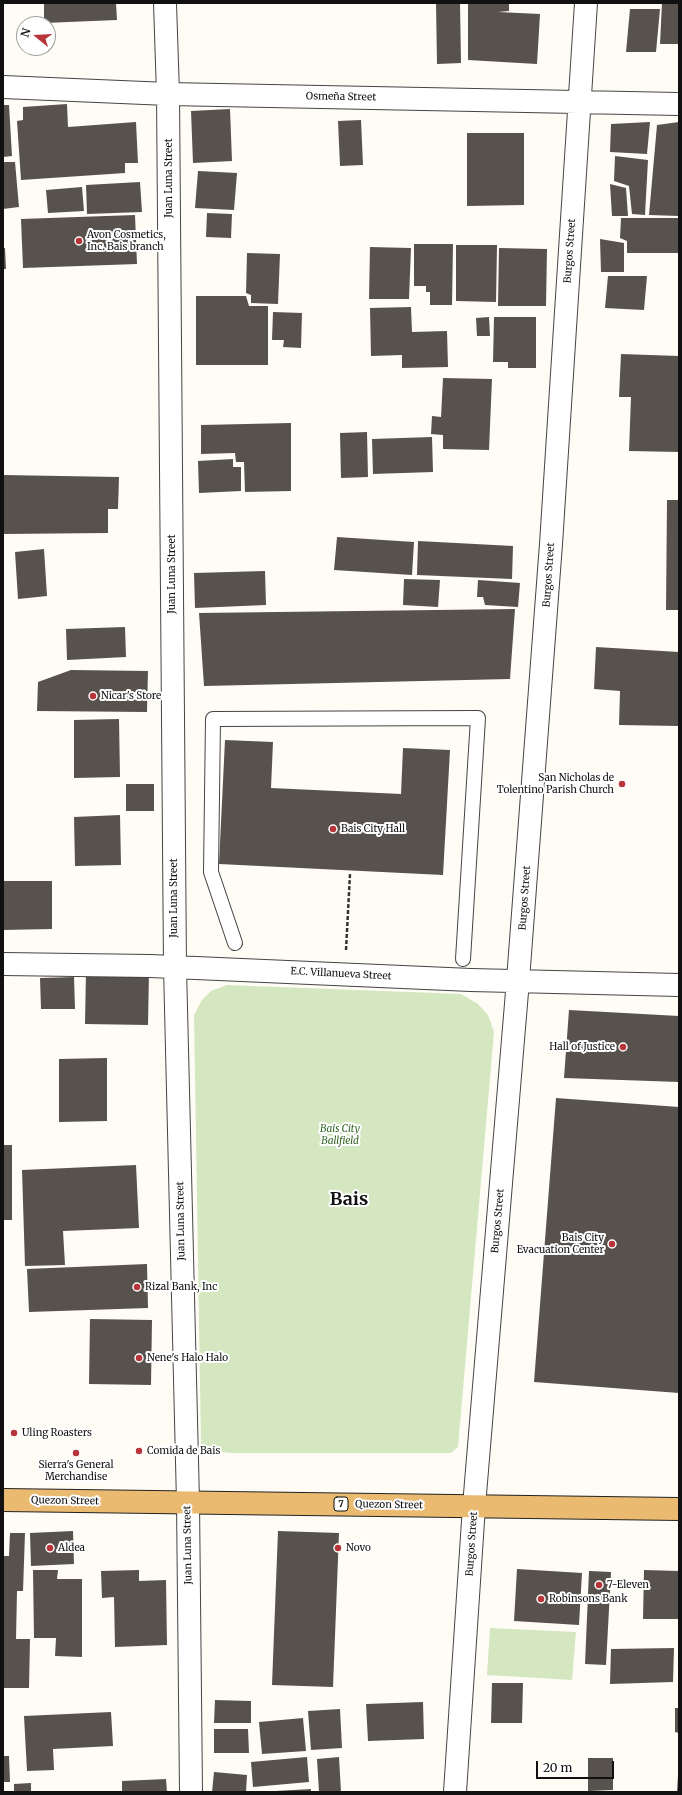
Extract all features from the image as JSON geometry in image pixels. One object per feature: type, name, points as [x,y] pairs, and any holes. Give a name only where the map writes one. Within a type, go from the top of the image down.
[{"type":"highway","name":"Quezon Street","points":[[3,1500],[679,1509]]},
{"type":"street","name":"Juan Luna Street","points":[[165,3],[168,94],[175,967],[188,1502],[191,1792]]},
{"type":"street","name":"Burgos Street","points":[[456,1792],[474,1506],[518,980],[551,544],[586,3]]},
{"type":"street","name":"Osmeña Street","points":[[3,87],[168,94],[679,104]]},
{"type":"street","name":"E.C. Villanueva Street","points":[[3,964],[175,967],[471,980],[679,985]]},
{"type":"lane","points":[[235,943],[211,872],[213,719],[478,718],[463,959]]},
{"type":"path","points":[[344,974],[350,874]]},
{"type":"green space","name":"Bais City Ballfield","points":[[227,985],[461,994],[478,1004],[488,1015],[494,1032],[458,1447],[451,1453],[231,1453],[207,1450],[201,1444],[194,1015],[202,1000],[211,991]]},
{"type":"green space","points":[[490,1628],[576,1632],[572,1680],[487,1675]]},
{"type":"building","points":[[44,3],[116,3],[117,20],[56,23],[56,16],[44,16]]},
{"type":"building","points":[[436,3],[460,3],[461,63],[437,64]]},
{"type":"building","points":[[468,3],[509,3],[509,11],[498,12],[540,14],[537,64],[468,60]]},
{"type":"building","points":[[662,3],[679,3],[679,44],[660,44]]},
{"type":"building","points":[[630,9],[660,9],[656,52],[626,52]]},
{"type":"building","points":[[67,104],[68,127],[136,122],[138,163],[125,163],[125,173],[21,180],[17,121],[23,120],[23,107]]},
{"type":"building","points":[[3,105],[9,105],[12,156],[3,157]]},
{"type":"building","points":[[230,109],[232,161],[193,163],[191,111]]},
{"type":"building","points":[[361,120],[363,165],[340,166],[338,121]]},
{"type":"building","points":[[650,122],[647,154],[610,152],[611,124]]},
{"type":"building","points":[[679,122],[679,216],[649,215],[657,125]]},
{"type":"building","points":[[467,133],[524,133],[524,205],[467,206]]},
{"type":"building","points":[[615,156],[648,160],[645,215],[632,214],[629,186],[614,181]]},
{"type":"building","points":[[3,162],[15,162],[19,207],[3,209]]},
{"type":"building","points":[[198,171],[237,173],[234,210],[195,208]]},
{"type":"building","points":[[140,182],[142,212],[87,214],[86,185]]},
{"type":"building","points":[[610,184],[626,188],[628,216],[612,216]]},
{"type":"building","points":[[82,187],[84,211],[48,213],[46,190]]},
{"type":"building","points":[[207,213],[232,214],[231,238],[206,237]]},
{"type":"building","name":"Avon Cosmetics, Inc. Bais branch","points":[[135,215],[137,264],[23,268],[21,219]]},
{"type":"building","points":[[621,218],[679,218],[679,253],[627,253],[627,241],[620,238]]},
{"type":"building","points":[[600,239],[624,243],[624,272],[601,272]]},
{"type":"building","points":[[414,244],[453,244],[452,305],[430,305],[430,292],[426,292],[426,286],[414,286]]},
{"type":"building","points":[[456,245],[497,245],[496,302],[456,301]]},
{"type":"building","points":[[370,247],[411,248],[409,299],[369,299]]},
{"type":"building","points":[[3,248],[5,248],[6,269],[3,269]]},
{"type":"building","points":[[499,248],[547,249],[546,306],[498,306]]},
{"type":"building","points":[[247,253],[280,254],[278,304],[251,303],[251,295],[246,293]]},
{"type":"building","points":[[608,276],[647,276],[644,310],[605,308]]},
{"type":"building","points":[[196,296],[246,296],[249,306],[268,306],[268,365],[196,365]]},
{"type":"building","points":[[411,307],[412,332],[447,331],[448,367],[402,368],[402,355],[371,356],[370,308]]},
{"type":"building","points":[[273,312],[302,313],[301,348],[283,347],[284,340],[272,340]]},
{"type":"building","points":[[489,317],[490,336],[477,336],[476,318]]},
{"type":"building","points":[[494,317],[536,317],[536,368],[508,368],[508,362],[493,362]]},
{"type":"building","points":[[621,354],[679,356],[679,452],[629,451],[631,397],[619,397]]},
{"type":"building","points":[[443,378],[492,379],[489,450],[443,449],[443,435],[431,434],[432,416],[441,417]]},
{"type":"building","points":[[291,423],[291,491],[245,492],[244,462],[236,462],[235,453],[201,454],[201,425]]},
{"type":"building","points":[[367,432],[368,477],[341,478],[340,433]]},
{"type":"building","points":[[432,437],[433,472],[373,474],[372,439]]},
{"type":"building","points":[[233,459],[233,467],[241,467],[241,491],[199,493],[198,461]]},
{"type":"building","points":[[3,475],[119,477],[118,509],[108,509],[108,533],[3,534]]},
{"type":"building","points":[[667,500],[679,500],[679,610],[666,610]]},
{"type":"building","points":[[337,537],[414,542],[412,575],[334,570]]},
{"type":"building","points":[[418,541],[513,546],[512,579],[417,575]]},
{"type":"building","points":[[44,549],[47,596],[18,599],[15,552]]},
{"type":"building","points":[[265,571],[266,605],[195,608],[194,573]]},
{"type":"building","points":[[404,579],[440,580],[438,607],[403,605]]},
{"type":"building","points":[[478,580],[520,583],[518,607],[485,605],[483,597],[477,597]]},
{"type":"building","points":[[515,609],[510,679],[204,686],[199,613]]},
{"type":"building","points":[[125,627],[126,657],[67,660],[66,629]]},
{"type":"building","points":[[596,647],[679,652],[679,726],[619,725],[620,691],[594,689]]},
{"type":"building","name":"Nicar's Store","points":[[71,670],[148,671],[147,712],[37,711],[38,682]]},
{"type":"building","points":[[119,719],[120,777],[74,778],[74,720]]},
{"type":"building","name":"Bais City Hall","points":[[225,740],[273,742],[271,788],[401,794],[403,748],[450,750],[443,875],[219,864]]},
{"type":"building","points":[[126,784],[154,784],[154,811],[126,811]]},
{"type":"building","points":[[120,815],[121,865],[75,866],[74,817]]},
{"type":"building","points":[[3,881],[52,881],[52,929],[3,930]]},
{"type":"building","points":[[86,970],[149,971],[148,1025],[85,1024]]},
{"type":"building","points":[[74,977],[75,1009],[41,1009],[40,978]]},
{"type":"building","name":"Hall of Justice","points":[[569,1010],[679,1016],[679,1082],[564,1078]]},
{"type":"building","points":[[107,1058],[107,1121],[59,1122],[59,1059]]},
{"type":"building","name":"Bais City Evacuation Center","points":[[556,1098],[679,1107],[679,1393],[534,1382]]},
{"type":"building","points":[[3,1145],[12,1145],[12,1220],[3,1220]]},
{"type":"building","points":[[136,1165],[139,1228],[63,1231],[65,1265],[25,1266],[22,1170]]},
{"type":"building","points":[[147,1264],[148,1308],[29,1312],[27,1269]]},
{"type":"building","points":[[90,1319],[152,1320],[151,1385],[89,1384]]},
{"type":"building","points":[[73,1531],[74,1564],[31,1566],[30,1533]]},
{"type":"building","points":[[278,1531],[339,1533],[333,1687],[272,1685]]},
{"type":"building","points":[[10,1533],[25,1533],[23,1591],[17,1591],[16,1639],[30,1639],[29,1688],[3,1688],[3,1556],[9,1556]]},
{"type":"building","points":[[517,1569],[582,1573],[579,1625],[514,1621]]},
{"type":"building","points":[[33,1570],[58,1570],[57,1579],[82,1579],[82,1657],[55,1656],[56,1638],[34,1638]]},
{"type":"building","points":[[139,1570],[139,1581],[166,1580],[167,1645],[115,1647],[114,1597],[102,1598],[101,1571]]},
{"type":"building","points":[[644,1570],[679,1571],[679,1619],[643,1619]]},
{"type":"building","points":[[589,1571],[611,1572],[606,1665],[585,1664]]},
{"type":"building","points":[[674,1648],[673,1682],[610,1684],[611,1649]]},
{"type":"building","points":[[492,1683],[523,1683],[522,1723],[491,1723]]},
{"type":"building","points":[[215,1700],[251,1701],[251,1723],[214,1723]]},
{"type":"building","points":[[423,1702],[424,1739],[368,1741],[366,1704]]},
{"type":"building","points":[[675,1708],[679,1708],[679,1733],[675,1732]]},
{"type":"building","points":[[340,1709],[342,1748],[311,1750],[308,1711]]},
{"type":"building","points":[[111,1712],[113,1746],[53,1749],[54,1770],[27,1771],[24,1716]]},
{"type":"building","points":[[303,1718],[306,1751],[262,1754],[259,1722]]},
{"type":"building","points":[[214,1729],[248,1729],[249,1753],[214,1753]]},
{"type":"building","points":[[3,1756],[9,1756],[10,1782],[3,1782]]},
{"type":"building","points":[[307,1757],[309,1782],[253,1787],[251,1762]]},
{"type":"building","points":[[339,1757],[341,1792],[319,1792],[317,1759]]},
{"type":"building","points":[[588,1758],[613,1758],[613,1790],[588,1791]]},
{"type":"building","points":[[214,1772],[247,1775],[246,1792],[212,1792]]},
{"type":"building","points":[[678,1775],[679,1792],[677,1792]]},
{"type":"building","points":[[166,1779],[167,1792],[122,1792],[122,1781]]},
{"type":"building","points":[[31,1783],[31,1792],[14,1792],[14,1784]]},
{"type":"building","points":[[311,1789],[311,1792],[275,1792],[275,1791]]},
{"type":"place","name":"Avon Cosmetics, Inc. Bais branch","points":[[79,241]]},
{"type":"place","name":"Nicar's Store","points":[[93,696]]},
{"type":"place","name":"San Nicholas de Tolentino Parish Church","points":[[622,784]]},
{"type":"place","name":"Bais City Hall","points":[[333,829]]},
{"type":"place","name":"Hall of Justice","points":[[623,1047]]},
{"type":"place","name":"Bais City Evacuation Center","points":[[612,1244]]},
{"type":"place","name":"Rizal Bank, Inc","points":[[137,1287]]},
{"type":"place","name":"Nene's Halo Halo","points":[[139,1358]]},
{"type":"place","name":"Uling Roasters","points":[[14,1433]]},
{"type":"place","name":"Comida de Bais","points":[[139,1451]]},
{"type":"place","name":"Sierra's General Merchandise","points":[[76,1453]]},
{"type":"place","name":"Aldea","points":[[50,1548]]},
{"type":"place","name":"Novo","points":[[338,1548]]},
{"type":"place","name":"7-Eleven","points":[[599,1585]]},
{"type":"place","name":"Robinsons Bank","points":[[541,1599]]},
{"type":"district","name":"Bais","points":[[349,1200]]}]
